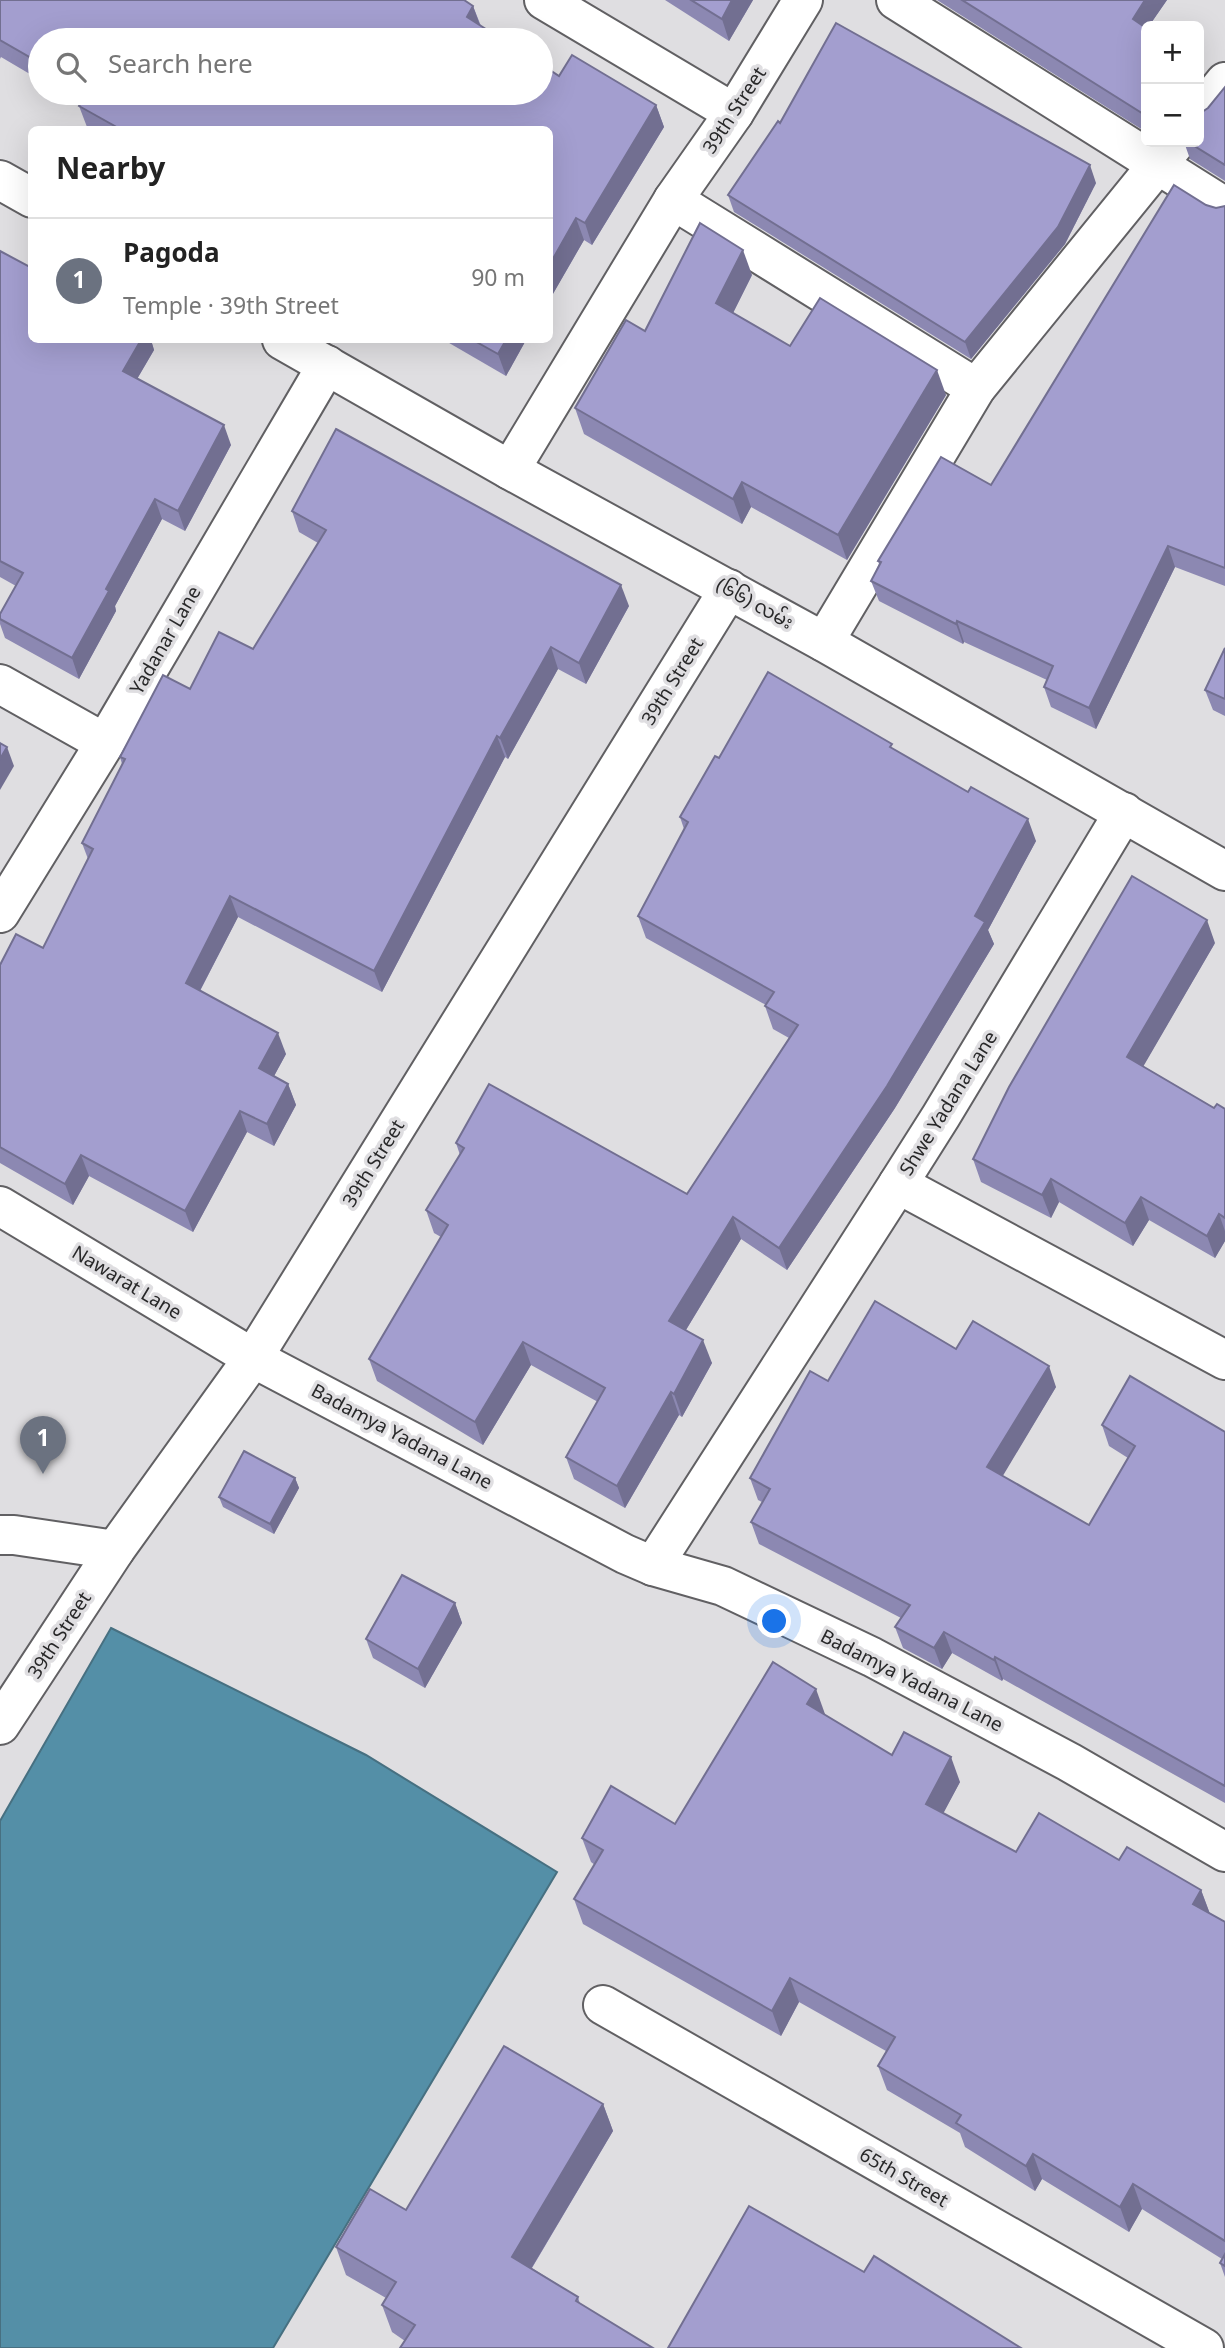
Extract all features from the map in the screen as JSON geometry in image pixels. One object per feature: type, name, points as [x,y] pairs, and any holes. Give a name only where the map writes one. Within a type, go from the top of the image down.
[{"type":"street","points":[[544,0],[734,113]]},
{"type":"street","name":"39th Street","points":[[510,470],[673,200],[734,113],[803,0]]},
{"type":"street","points":[[896,0],[1167,153],[1225,207]]},
{"type":"street","points":[[1204,108],[1225,82]]},
{"type":"street","points":[[824,642],[976,388],[1167,153]]},
{"type":"street","points":[[0,180],[28,196]]},
{"type":"street","points":[[673,200],[976,388]]},
{"type":"street","name":"(၆၆) လမ်း","points":[[287,343],[1224,869]]},
{"type":"street","name":"Yadanar Lane","points":[[0,913],[105,743],[327,365]]},
{"type":"street","name":"39th Street","points":[[0,1725],[115,1550],[253,1358],[729,589]]},
{"type":"street","points":[[0,684],[105,743]]},
{"type":"street","name":"Shwe Yadana Lane","points":[[1124,812],[942,1116],[898,1184],[1225,1360]]},
{"type":"street","points":[[653,1566],[898,1184]]},
{"type":"street","name":"Nawarat Lane","points":[[0,1206],[253,1358]]},
{"type":"street","name":"Badamya Yadana Lane","points":[[253,1358],[625,1554],[653,1566],[723,1586],[872,1657],[1069,1762],[1225,1852]]},
{"type":"street","points":[[0,1535],[115,1550]]},
{"type":"street","name":"65th Street","points":[[603,2005],[1204,2348]]},
{"type":"water","points":[[111,1628],[366,1755],[557,1872],[273,2348],[0,2348],[0,1821]]},
{"type":"building","points":[[0,0],[464,0],[473,6],[467,17],[484,28],[28,28],[28,56],[0,40]]},
{"type":"building","points":[[691,0],[732,0],[722,19]]},
{"type":"building","points":[[962,0],[1145,0],[1133,19],[1141,25],[1141,112]]},
{"type":"building","points":[[836,23],[1090,165],[1058,227],[965,342],[728,195],[778,121],[780,123]]},
{"type":"building","points":[[572,55],[656,105],[585,223],[576,218],[553,259],[553,126],[115,126],[79,106],[553,105],[553,72],[559,76]]},
{"type":"building","points":[[1225,87],[1225,165],[1196,147],[1204,147],[1204,111]]},
{"type":"building","points":[[1174,185],[1206,205],[1216,208],[1225,206],[1225,568],[1168,546],[1089,708],[1044,687],[1053,666],[957,621],[956,624],[871,581],[881,562],[878,561],[941,457],[991,485]]},
{"type":"building","points":[[700,223],[743,250],[716,303],[790,346],[820,298],[937,370],[838,535],[742,482],[733,499],[575,408],[626,320],[645,331]]},
{"type":"building","points":[[0,251],[28,266],[28,343],[139,343],[123,371],[224,425],[178,511],[155,499],[72,658],[0,619],[0,614],[23,573],[0,561]]},
{"type":"building","points":[[478,343],[504,343],[498,354]]},
{"type":"building","points":[[336,429],[621,585],[579,663],[551,647],[500,738],[497,736],[374,971],[230,896],[186,983],[278,1033],[259,1068],[288,1084],[267,1124],[240,1111],[185,1211],[81,1155],[65,1184],[0,1147],[0,965],[16,934],[43,948],[93,849],[82,843],[125,759],[120,757],[163,675],[190,689],[219,632],[253,649],[326,530],[292,511]]},
{"type":"building","points":[[1225,648],[1225,699],[1205,690]]},
{"type":"building","points":[[768,672],[968,792],[971,787],[1028,819],[975,916],[985,922],[887,1086],[779,1248],[733,1217],[669,1321],[703,1340],[674,1394],[671,1392],[617,1486],[566,1457],[605,1388],[523,1342],[475,1422],[369,1359],[448,1225],[426,1210],[464,1148],[456,1143],[489,1084],[687,1194],[798,1025],[765,1006],[774,992],[638,916],[688,822],[680,817],[715,756],[719,758]]},
{"type":"building","points":[[0,743],[7,747],[0,759]]},
{"type":"building","points":[[1132,876],[1207,920],[1127,1057],[1214,1108],[1217,1104],[1225,1109],[1225,1218],[1219,1214],[1207,1236],[1141,1197],[1125,1223],[1051,1179],[1042,1195],[973,1159],[1009,1087]]},
{"type":"building","points":[[875,1301],[956,1349],[973,1321],[1049,1366],[987,1467],[1089,1525],[1135,1446],[1102,1425],[1130,1376],[1225,1432],[1225,1786],[995,1657],[994,1660],[944,1632],[934,1648],[895,1627],[910,1605],[751,1522],[770,1489],[750,1478],[810,1371],[828,1381]]},
{"type":"building","points":[[244,1451],[295,1478],[270,1524],[219,1497]]},
{"type":"building","points":[[402,1575],[455,1603],[418,1669],[366,1639]]},
{"type":"building","points":[[773,1662],[816,1689],[807,1704],[892,1755],[904,1732],[951,1757],[926,1804],[1016,1852],[1039,1813],[1119,1860],[1127,1847],[1201,1890],[1193,1904],[1225,1922],[1225,2241],[1133,2184],[1120,2207],[1033,2154],[1026,2166],[956,2123],[961,2115],[878,2066],[895,2037],[790,1978],[772,2011],[574,1899],[603,1850],[582,1838],[611,1786],[675,1824]]},
{"type":"building","points":[[504,2046],[603,2104],[512,2257],[578,2297],[576,2301],[653,2348],[400,2348],[415,2325],[382,2305],[396,2282],[336,2247],[370,2189],[406,2210]]},
{"type":"building","points":[[749,2206],[864,2272],[874,2256],[1021,2348],[668,2348]]},
{"type":"place","name":"Pagoda","points":[[43,1474]]}]
